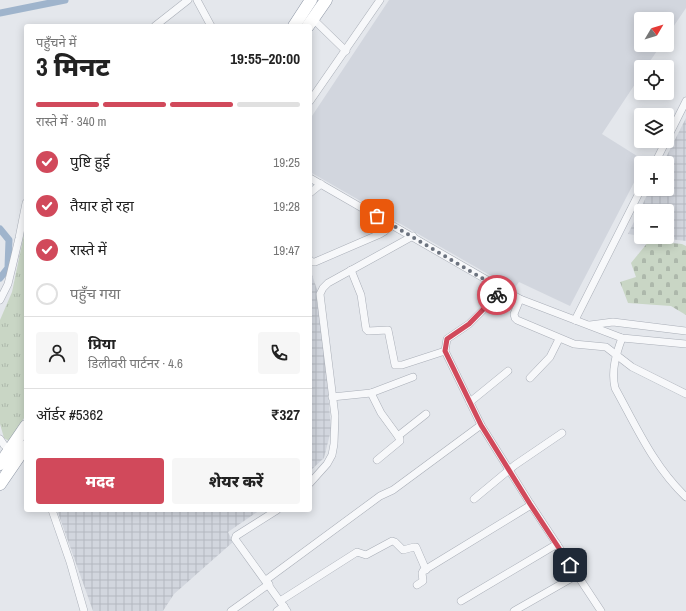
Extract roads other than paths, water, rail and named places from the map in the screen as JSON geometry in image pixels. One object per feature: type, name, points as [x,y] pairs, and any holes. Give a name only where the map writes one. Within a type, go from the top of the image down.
[{"type":"highway","points":[[311,22],[326,0]]},
{"type":"highway","points":[[295,24],[308,2]]},
{"type":"highway","points":[[0,484],[18,456],[24,434]]},
{"type":"highway","points":[[0,464],[18,456]]},
{"type":"street","points":[[158,24],[188,0]]},
{"type":"street","points":[[197,0],[210,24]]},
{"type":"street","points":[[312,98],[380,0]]},
{"type":"street","points":[[311,22],[346,50]]},
{"type":"street","points":[[674,124],[686,101]]},
{"type":"street","points":[[312,179],[520,299],[587,326],[622,338],[686,344]]},
{"type":"street","points":[[312,191],[321,184]]},
{"type":"street","points":[[575,320],[638,196]]},
{"type":"street","points":[[0,300],[8,284],[24,213]]},
{"type":"street","points":[[312,262],[373,237],[385,231],[391,224]]},
{"type":"street","points":[[312,481],[327,464],[332,455],[334,444],[335,416],[320,294],[328,283],[413,236]]},
{"type":"street","points":[[351,270],[361,295],[366,329],[368,331],[388,330],[395,365],[402,365],[445,351]]},
{"type":"street","points":[[502,290],[469,324],[447,339],[445,351],[481,425],[530,504],[577,575],[597,610]]},
{"type":"street","points":[[520,299],[514,314],[515,318],[559,339],[578,345],[602,346],[610,349],[632,367],[686,394]]},
{"type":"street","points":[[587,326],[613,322],[686,331]]},
{"type":"street","points":[[622,338],[616,355],[614,377],[615,388],[647,448],[670,482],[686,497]]},
{"type":"street","points":[[530,378],[550,357],[559,339]]},
{"type":"street","points":[[470,402],[508,371]]},
{"type":"street","points":[[332,397],[371,393],[413,377]]},
{"type":"street","points":[[371,393],[381,413],[400,439],[400,441],[377,460]]},
{"type":"street","points":[[398,436],[426,414]]},
{"type":"street","points":[[231,611],[380,496],[393,490],[481,425]]},
{"type":"street","points":[[474,499],[509,470],[562,433]]},
{"type":"street","points":[[0,439],[4,445],[18,456]]},
{"type":"street","points":[[417,585],[423,581],[422,572],[530,504]]},
{"type":"street","points":[[53,512],[70,562],[84,611]]},
{"type":"street","points":[[274,512],[235,537],[236,542],[268,582],[284,606]]},
{"type":"street","points":[[277,611],[358,552],[366,555],[392,541],[403,550],[416,547],[426,570]]},
{"type":"street","points":[[461,601],[557,544]]},
{"type":"street","points":[[514,611],[577,575]]},
{"type":"waterway","points":[[0,13],[65,0]]},
{"type":"waterway","points":[[0,229],[9,240],[8,268],[0,278]]}]
